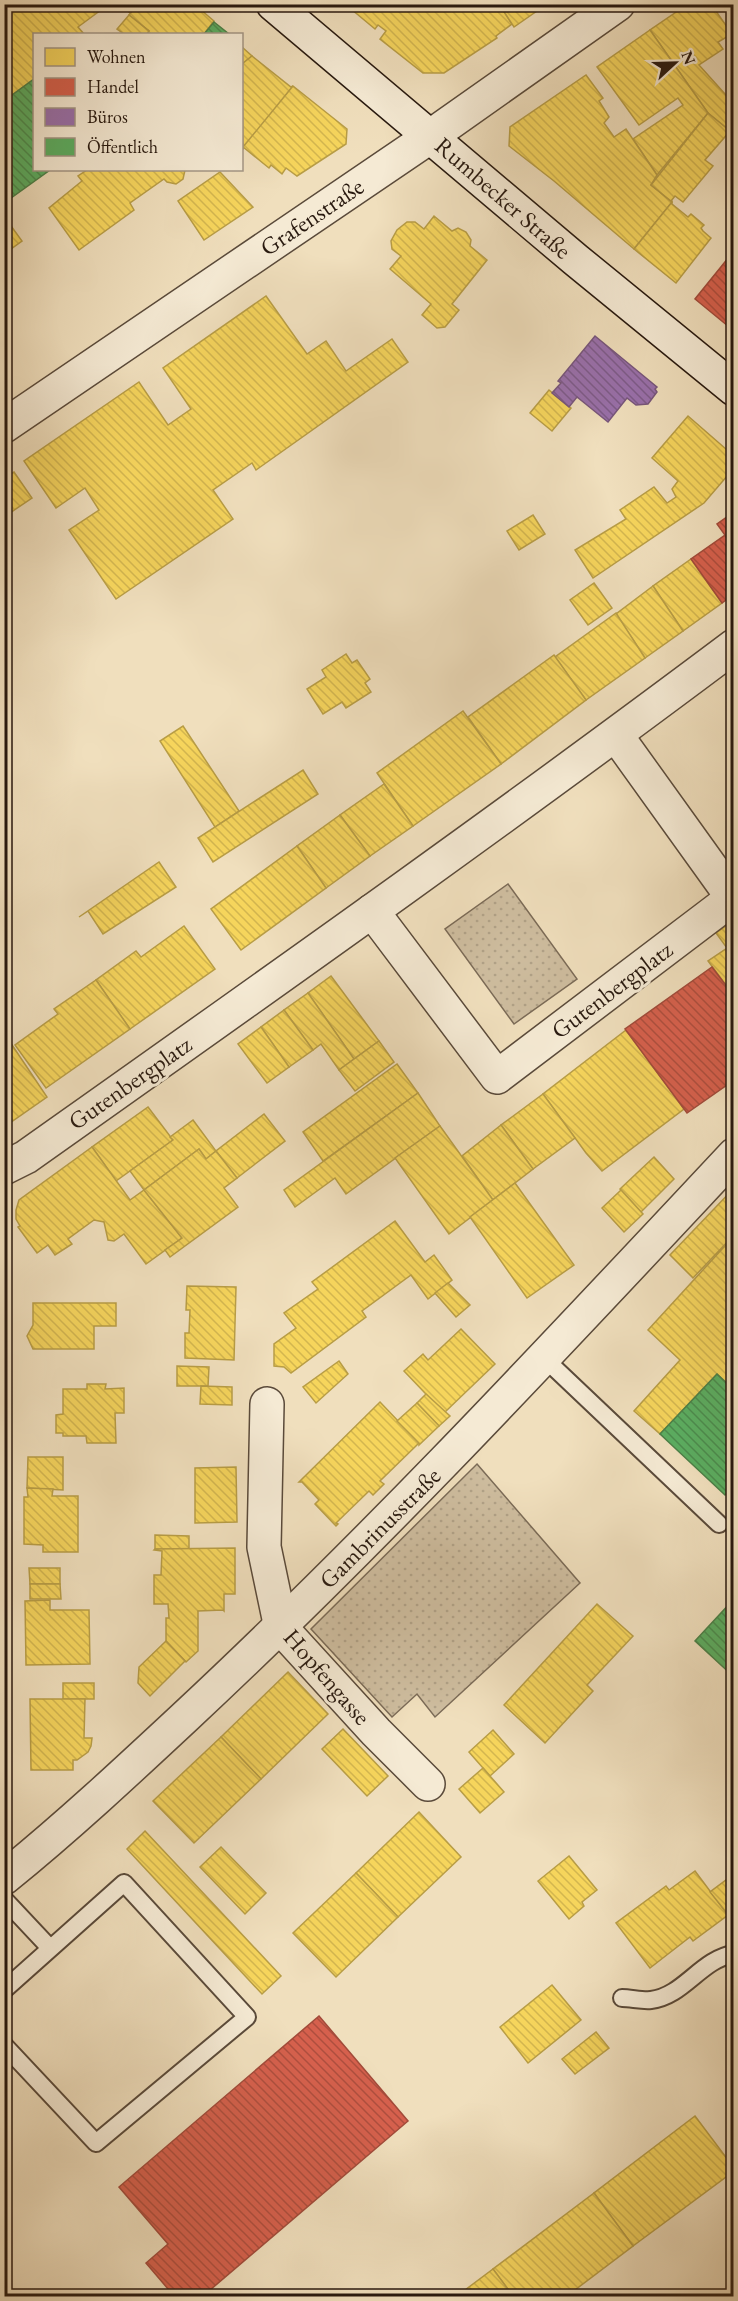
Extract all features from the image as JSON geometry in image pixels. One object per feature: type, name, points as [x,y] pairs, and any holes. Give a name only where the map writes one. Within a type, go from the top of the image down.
[{"type":"street","name":"Rumbecker Straße","points":[[273,4],[576,260],[734,389]]},
{"type":"street","name":"Grafenstraße","points":[[4,426],[431,136],[618,4]]},
{"type":"street","name":"Gutenbergplatz","points":[[4,1168],[26,1157],[372,911],[616,735],[734,646]]},
{"type":"street","name":"Gutenbergplatz","points":[[372,911],[497,1077],[733,898],[616,735]]},
{"type":"street","name":"Gambrinusstraße","points":[[4,1878],[59,1834],[281,1628],[474,1433],[734,1155]]},
{"type":"street","name":"Hopfengasse","points":[[267,1404],[264,1547],[281,1628],[376,1732],[428,1784]]},
{"type":"lane","points":[[544,1358],[719,1524]]},
{"type":"lane","points":[[4,1990],[123,1883],[247,2016],[96,2143],[4,2045]]},
{"type":"lane","points":[[4,1899],[50,1948]]},
{"type":"lane","points":[[622,1998],[651,2000],[672,1993],[709,1963],[734,1954]]},
{"type":"shaded area","points":[[508,884],[577,979],[514,1024],[445,929]]},
{"type":"shaded area","points":[[477,1464],[580,1583],[435,1717],[417,1694],[392,1717],[311,1629]]},
{"type":"building: Wohnen","points":[[4,4],[109,4],[78,27],[83,33],[33,33],[33,80],[4,101]]},
{"type":"building: Wohnen","points":[[120,4],[138,4],[130,13]]},
{"type":"building: Wohnen","points":[[138,4],[194,4],[214,21],[205,33],[148,33],[149,31],[129,15]]},
{"type":"building: Wohnen","points":[[345,4],[499,4],[512,24],[496,36],[497,38],[444,73],[423,73],[380,39],[386,31],[378,25],[375,29]]},
{"type":"building: Wohnen","points":[[499,4],[547,4],[514,27]]},
{"type":"building: Wohnen","points":[[688,4],[711,4],[732,34],[718,42],[723,49],[699,65],[734,104],[734,134],[708,113],[650,30]]},
{"type":"building: Wohnen","points":[[129,15],[149,31],[148,33],[123,33],[117,29]]},
{"type":"building: Wohnen","points":[[650,30],[708,113],[657,175],[633,139],[683,105],[678,98],[639,125],[597,67]]},
{"type":"building: Wohnen","points":[[243,48],[252,56],[243,63]]},
{"type":"building: Wohnen","points":[[252,56],[291,87],[293,86],[243,149],[243,63]]},
{"type":"building: Wohnen","points":[[586,75],[603,98],[599,101],[609,117],[604,123],[614,137],[626,129],[657,175],[651,185],[672,202],[634,249],[509,146],[510,127]]},
{"type":"building: Wohnen","points":[[293,86],[347,129],[346,144],[297,176],[286,168],[282,174],[271,165],[269,168],[243,147]]},
{"type":"building: Wohnen","points":[[708,113],[730,131],[705,160],[713,166],[683,202],[675,196],[671,201],[651,185]]},
{"type":"building: Wohnen","points":[[86,171],[185,171],[183,179],[176,184],[164,179],[130,203],[134,210],[79,250],[49,208],[82,181],[78,176]]},
{"type":"building: Wohnen","points":[[220,172],[253,207],[204,240],[178,201]]},
{"type":"building: Wohnen","points":[[672,202],[688,217],[691,214],[704,225],[701,228],[711,238],[676,283],[634,249]]},
{"type":"building: Wohnen","points":[[434,216],[452,231],[458,228],[466,232],[471,240],[470,246],[487,260],[452,304],[459,310],[445,327],[437,328],[422,315],[431,304],[390,269],[401,256],[392,249],[391,241],[397,230],[407,222],[415,222],[424,229]]},
{"type":"building: Wohnen","points":[[6,219],[22,241],[4,254],[4,220]]},
{"type":"building: Wohnen","points":[[266,296],[307,354],[326,341],[346,371],[392,339],[408,362],[256,470],[252,463],[213,490],[233,519],[116,599],[69,530],[99,510],[85,488],[56,508],[24,461],[139,382],[168,425],[191,409],[163,368]]},
{"type":"building: Wohnen","points":[[549,390],[571,408],[552,431],[530,413]]},
{"type":"building: Wohnen","points":[[688,416],[734,456],[734,468],[704,503],[593,578],[575,550],[626,519],[620,510],[654,487],[667,503],[676,497],[672,489],[678,481],[652,458]]},
{"type":"building: Wohnen","points":[[14,472],[32,498],[4,517],[4,478]]},
{"type":"building: Wohnen","points":[[533,515],[545,534],[519,550],[507,531]]},
{"type":"building: Wohnen","points":[[691,559],[722,603],[683,631],[653,586]]},
{"type":"building: Wohnen","points":[[594,583],[612,608],[588,625],[570,600]]},
{"type":"building: Wohnen","points":[[653,586],[683,631],[645,658],[616,614]]},
{"type":"building: Wohnen","points":[[616,613],[645,658],[586,700],[555,657]]},
{"type":"building: Wohnen","points":[[346,654],[352,663],[357,660],[370,679],[365,683],[371,692],[346,708],[342,702],[323,714],[307,689],[326,677],[322,670]]},
{"type":"building: Wohnen","points":[[554,655],[586,700],[501,764],[468,717]]},
{"type":"building: Wohnen","points":[[463,711],[501,764],[413,826],[377,773]]},
{"type":"building: Wohnen","points":[[183,726],[239,811],[215,827],[160,741]]},
{"type":"building: Wohnen","points":[[303,770],[318,794],[213,862],[198,838]]},
{"type":"building: Wohnen","points":[[384,784],[413,826],[370,856],[340,815]]},
{"type":"building: Wohnen","points":[[340,815],[370,856],[326,888],[297,846]]},
{"type":"building: Wohnen","points":[[297,846],[326,888],[241,950],[211,909]]},
{"type":"building: Wohnen","points":[[159,862],[176,887],[103,934],[88,911],[79,917]]},
{"type":"building: Wohnen","points":[[734,920],[734,996],[708,961],[727,948],[716,933]]},
{"type":"building: Wohnen","points":[[184,926],[215,969],[130,1029],[96,980],[136,951],[141,957]]},
{"type":"building: Wohnen","points":[[331,976],[379,1041],[354,1059],[308,993]]},
{"type":"building: Wohnen","points":[[96,980],[130,1029],[46,1088],[15,1045],[58,1014],[54,1009]]},
{"type":"building: Wohnen","points":[[308,993],[354,1059],[339,1070],[321,1044],[313,1050],[284,1010]]},
{"type":"building: Wohnen","points":[[284,1010],[313,1050],[289,1067],[261,1027]]},
{"type":"building: Wohnen","points":[[261,1027],[289,1067],[267,1083],[238,1044]]},
{"type":"building: Wohnen","points":[[626,1030],[684,1109],[602,1171],[543,1094]]},
{"type":"building: Wohnen","points":[[4,1033],[47,1097],[4,1127]]},
{"type":"building: Wohnen","points":[[379,1041],[394,1062],[355,1091],[339,1070]]},
{"type":"building: Wohnen","points":[[397,1064],[418,1093],[323,1161],[303,1132]]},
{"type":"building: Wohnen","points":[[418,1093],[440,1126],[346,1194],[335,1178],[295,1207],[284,1190]]},
{"type":"building: Wohnen","points":[[543,1094],[575,1138],[533,1169],[501,1125]]},
{"type":"building: Wohnen","points":[[148,1107],[173,1140],[116,1181],[92,1147]]},
{"type":"building: Wohnen","points":[[264,1114],[285,1141],[237,1178],[216,1151]]},
{"type":"building: Wohnen","points":[[193,1120],[216,1151],[206,1159],[199,1149],[144,1190],[130,1171],[173,1140],[170,1137]]},
{"type":"building: Wohnen","points":[[501,1125],[533,1169],[493,1200],[462,1156]]},
{"type":"building: Wohnen","points":[[440,1126],[493,1200],[449,1234],[395,1158]]},
{"type":"building: Wohnen","points":[[92,1147],[130,1200],[144,1190],[182,1238],[146,1264],[124,1234],[114,1241],[108,1240],[104,1222],[94,1220],[68,1239],[72,1244],[55,1255],[48,1245],[37,1253],[18,1227],[20,1226],[16,1219],[16,1210],[19,1200]]},
{"type":"building: Wohnen","points":[[199,1149],[206,1159],[216,1151],[237,1178],[224,1188],[238,1207],[170,1257],[165,1250],[182,1238],[144,1190]]},
{"type":"building: Wohnen","points":[[654,1157],[674,1179],[641,1212],[620,1189]]},
{"type":"building: Wohnen","points":[[515,1183],[574,1265],[527,1298],[470,1217]]},
{"type":"building: Wohnen","points":[[734,1188],[734,1235],[693,1278],[670,1255]]},
{"type":"building: Wohnen","points":[[621,1190],[643,1214],[624,1232],[602,1208]]},
{"type":"building: Wohnen","points":[[395,1221],[425,1262],[434,1255],[452,1280],[428,1299],[411,1275],[362,1311],[366,1317],[291,1373],[284,1367],[274,1366],[274,1344],[296,1328],[284,1313],[318,1289],[312,1282]]},
{"type":"building: Wohnen","points":[[734,1236],[734,1386],[732,1388],[717,1374],[660,1434],[634,1411],[680,1360],[648,1330]]},
{"type":"building: Wohnen","points":[[448,1283],[470,1305],[456,1317],[435,1293]]},
{"type":"building: Wohnen","points":[[187,1286],[236,1287],[234,1360],[185,1358],[185,1333],[189,1333],[190,1310],[186,1310]]},
{"type":"building: Wohnen","points":[[33,1303],[116,1303],[116,1326],[94,1326],[94,1349],[33,1349],[27,1336],[33,1325]]},
{"type":"building: Wohnen","points":[[461,1329],[495,1364],[444,1413],[404,1371],[423,1354],[428,1360]]},
{"type":"building: Wohnen","points":[[339,1361],[348,1374],[316,1403],[303,1387]]},
{"type":"building: Wohnen","points":[[177,1366],[209,1367],[208,1386],[177,1386]]},
{"type":"building: Wohnen","points":[[87,1384],[106,1384],[105,1389],[124,1388],[124,1413],[115,1413],[116,1443],[87,1443],[86,1436],[63,1436],[63,1433],[56,1433],[56,1415],[63,1414],[63,1389],[87,1389]]},
{"type":"building: Wohnen","points":[[201,1386],[232,1387],[232,1405],[200,1404]]},
{"type":"building: Wohnen","points":[[426,1394],[450,1416],[439,1426],[417,1403]]},
{"type":"building: Wohnen","points":[[380,1402],[419,1443],[380,1481],[384,1484],[373,1495],[369,1491],[336,1523],[338,1524],[336,1526],[315,1504],[319,1500],[302,1482],[299,1482]]},
{"type":"building: Wohnen","points":[[417,1403],[439,1426],[419,1445],[397,1421]]},
{"type":"building: Wohnen","points":[[28,1457],[63,1457],[63,1490],[27,1488]]},
{"type":"building: Wohnen","points":[[236,1467],[237,1522],[195,1523],[195,1468]]},
{"type":"building: Wohnen","points":[[27,1488],[53,1489],[52,1496],[78,1496],[78,1552],[43,1552],[43,1545],[24,1544],[24,1497],[28,1497]]},
{"type":"building: Wohnen","points":[[155,1535],[189,1536],[189,1549],[155,1549]]},
{"type":"building: Wohnen","points":[[235,1548],[235,1594],[224,1594],[224,1611],[198,1611],[198,1651],[186,1662],[166,1641],[168,1604],[154,1604],[154,1575],[161,1575],[162,1551],[154,1550]]},
{"type":"building: Wohnen","points":[[29,1568],[60,1568],[60,1584],[30,1584]]},
{"type":"building: Wohnen","points":[[30,1584],[60,1584],[61,1599],[30,1599]]},
{"type":"building: Wohnen","points":[[50,1600],[50,1610],[89,1610],[90,1664],[26,1665],[25,1601]]},
{"type":"building: Wohnen","points":[[597,1604],[633,1636],[587,1685],[593,1691],[545,1743],[504,1705]]},
{"type":"building: Wohnen","points":[[166,1641],[185,1661],[150,1696],[138,1683],[139,1667]]},
{"type":"building: Wohnen","points":[[288,1672],[328,1714],[261,1779],[221,1737]]},
{"type":"building: Wohnen","points":[[63,1683],[94,1683],[94,1699],[63,1699]]},
{"type":"building: Wohnen","points":[[30,1699],[85,1699],[84,1738],[92,1738],[91,1746],[88,1752],[77,1760],[73,1760],[73,1770],[31,1770]]},
{"type":"building: Wohnen","points":[[343,1729],[388,1776],[367,1796],[322,1749]]},
{"type":"building: Wohnen","points":[[493,1730],[514,1754],[490,1776],[469,1752]]},
{"type":"building: Wohnen","points":[[221,1737],[261,1779],[194,1843],[153,1801]]},
{"type":"building: Wohnen","points":[[483,1768],[504,1792],[480,1813],[459,1789]]},
{"type":"building: Wohnen","points":[[419,1812],[461,1857],[398,1917],[356,1873]]},
{"type":"building: Wohnen","points":[[145,1831],[281,1976],[262,1994],[127,1849]]},
{"type":"building: Wohnen","points":[[221,1847],[266,1893],[245,1914],[200,1867]]},
{"type":"building: Wohnen","points":[[569,1856],[597,1890],[582,1902],[584,1906],[569,1919],[538,1881]]},
{"type":"building: Wohnen","points":[[695,1871],[728,1915],[693,1941],[690,1937],[650,1968],[616,1923],[666,1886],[669,1890]]},
{"type":"building: Wohnen","points":[[356,1873],[398,1917],[336,1977],[293,1933]]},
{"type":"building: Wohnen","points":[[734,1874],[734,1922],[710,1892]]},
{"type":"building: Wohnen","points":[[552,1985],[581,2020],[528,2063],[500,2027]]},
{"type":"building: Wohnen","points":[[596,2032],[609,2048],[575,2074],[562,2059]]},
{"type":"building: Wohnen","points":[[695,2116],[734,2171],[633,2246],[594,2193]]},
{"type":"building: Wohnen","points":[[594,2193],[633,2246],[567,2296],[513,2296],[493,2269]]},
{"type":"building: Wohnen","points":[[493,2269],[513,2296],[457,2296]]},
{"type":"building: Handel","points":[[734,252],[734,331],[695,299]]},
{"type":"building: Handel","points":[[734,512],[734,594],[722,603],[691,559],[725,535],[717,524]]},
{"type":"building: Handel","points":[[712,967],[734,996],[734,1080],[687,1113],[625,1029]]},
{"type":"building: Handel","points":[[319,2016],[408,2121],[203,2296],[174,2296],[146,2263],[168,2244],[119,2187]]},
{"type":"building: Büros","points":[[595,336],[657,387],[655,389],[657,392],[648,404],[636,405],[627,398],[608,422],[577,397],[569,407],[552,393],[561,383],[558,381]]},
{"type":"building: Öffentlich","points":[[214,22],[228,33],[205,33]]},
{"type":"building: Öffentlich","points":[[33,80],[33,171],[49,171],[4,203],[4,101]]},
{"type":"building: Öffentlich","points":[[717,1374],[732,1388],[734,1386],[734,1486],[725,1495],[660,1434]]},
{"type":"building: Öffentlich","points":[[734,1599],[734,1677],[695,1641]]}]
